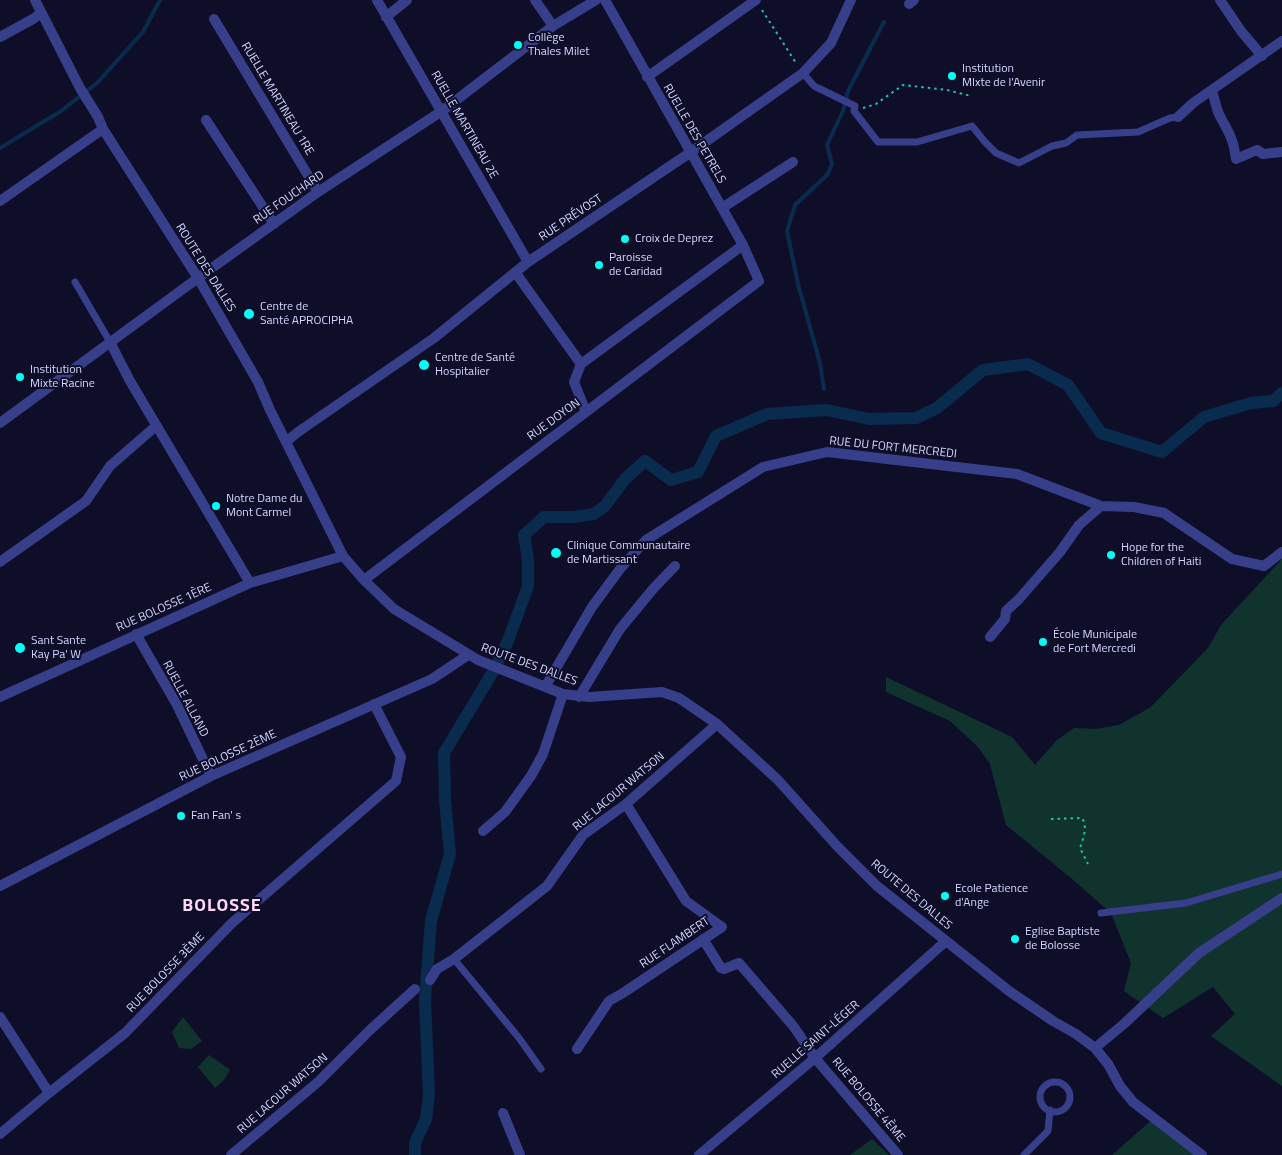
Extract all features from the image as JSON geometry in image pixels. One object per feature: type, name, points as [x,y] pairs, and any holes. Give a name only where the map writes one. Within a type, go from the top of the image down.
[{"type":"street","name":"ROUTE DES DALLES","points":[[35,0],[80,88],[98,117],[102,129],[198,278],[258,382],[343,556],[364,580],[394,609],[478,660],[563,694],[610,696],[662,692],[679,698],[717,724],[778,780],[837,846],[877,886],[1009,991],[1095,1048],[1108,1064],[1120,1086],[1134,1102],[1202,1155]]},
{"type":"street","name":"RUELLE MARTINEAU 2E","points":[[377,0],[528,262]]},
{"type":"street","points":[[386,17],[407,0]]},
{"type":"street","points":[[535,0],[554,26]]},
{"type":"street","name":"RUE FOUCHARD","points":[[0,423],[318,192],[442,110],[554,26],[596,0]]},
{"type":"street","name":"RUELLE DES PETRELS","points":[[605,0],[743,245],[759,280]]},
{"type":"street","points":[[647,77],[756,0]]},
{"type":"street","name":"RUE PRÉVOST","points":[[286,442],[434,338],[528,262],[691,152],[803,73],[831,43],[851,0]]},
{"type":"street","points":[[1220,0],[1241,31],[1262,56]]},
{"type":"street","points":[[0,37],[41,13]]},
{"type":"street","name":"RUELLE MARTINEAU 1RE","points":[[214,19],[318,192]]},
{"type":"street","points":[[1178,117],[1193,103],[1282,41]]},
{"type":"street","points":[[1212,91],[1220,116],[1233,142],[1236,159],[1257,150],[1263,154],[1282,152]]},
{"type":"street","points":[[206,120],[274,224]]},
{"type":"street","points":[[0,201],[102,129]]},
{"type":"street","points":[[722,208],[793,162]]},
{"type":"street","points":[[586,412],[574,382],[582,364],[743,245]]},
{"type":"street","points":[[515,272],[582,364]]},
{"type":"street","name":"RUE DOYON","points":[[364,580],[759,280]]},
{"type":"street","points":[[110,342],[156,426],[250,583]]},
{"type":"street","points":[[0,562],[86,501],[110,466],[156,426]]},
{"type":"street","name":"RUE DU FORT MERCREDI","points":[[545,687],[592,607],[620,569],[646,540],[763,467],[827,452],[1018,474],[1101,506],[1134,507],[1164,513],[1232,559],[1264,566],[1282,552]]},
{"type":"street","points":[[990,636],[1005,619],[1006,611],[1019,600],[1060,552],[1079,525],[1101,506]]},
{"type":"street","name":"RUE BOLOSSE 1ÈRE","points":[[0,697],[250,583],[343,556]]},
{"type":"street","points":[[579,696],[620,629],[675,566]]},
{"type":"street","name":"RUELLE ALLAND","points":[[136,634],[177,706],[211,776]]},
{"type":"street","name":"RUE BOLOSSE 2ÈME","points":[[0,886],[211,776],[432,679],[468,655]]},
{"type":"street","points":[[483,831],[505,812],[532,776],[543,754],[563,694]]},
{"type":"street","name":"RUE BOLOSSE 3ÈME","points":[[0,1134],[125,1034],[232,923],[396,782],[401,757],[374,704]]},
{"type":"street","name":"RUE LACOUR WATSON","points":[[430,980],[436,969],[454,959],[547,886],[583,835],[626,804],[717,724]]},
{"type":"street","name":"RUE FLAMBERT","points":[[577,1049],[609,1001],[722,927],[686,901],[626,804]]},
{"type":"street","points":[[1095,1048],[1125,1023],[1199,953],[1282,898]]},
{"type":"street","name":"RUE BOLOSSE 4ÈME","points":[[703,939],[721,968],[724,969],[739,963],[794,1028],[815,1058],[898,1155]]},
{"type":"street","name":"RUELLE SAINT-LÉGER","points":[[700,1155],[815,1058],[946,941]]},
{"type":"street","name":"RUE LACOUR WATSON","points":[[231,1155],[318,1082],[370,1030],[415,989]]},
{"type":"street","points":[[0,1017],[49,1093]]},
{"type":"street","points":[[503,1113],[520,1155]]},
{"type":"lane","points":[[803,73],[814,86],[854,108],[878,142],[917,142],[972,126],[996,153],[1019,164],[1052,146],[1066,143],[1077,135],[1138,132],[1170,118],[1178,117]]},
{"type":"lane","points":[[75,282],[110,342]]},
{"type":"lane","points":[[1101,913],[1186,903],[1282,874]]},
{"type":"lane","points":[[454,959],[519,1038],[540,1069]]},
{"type":"lane","points":[[1052,1082],[1062,1084],[1069,1091],[1069,1102],[1062,1110],[1050,1110],[1044,1107],[1041,1100],[1041,1092],[1052,1082]]},
{"type":"lane","points":[[1024,1155],[1048,1132],[1050,1110]]},
{"type":"path","points":[[756,0],[803,73]]},
{"type":"path","points":[[854,108],[876,104],[903,85],[947,90],[971,96]]},
{"type":"path","points":[[1051,819],[1082,818],[1085,822],[1085,832],[1080,848],[1088,864]]},
{"type":"green space","points":[[1282,559],[1282,1086],[1211,1036],[1235,1014],[1213,987],[1163,1018],[1124,991],[1131,963],[1111,913],[1006,825],[990,764],[978,747],[950,721],[886,692],[886,677],[1012,737],[1035,765],[1057,740],[1074,728],[1095,729],[1119,725],[1151,707],[1208,648],[1221,625]]},
{"type":"green space","points":[[183,1017],[202,1041],[191,1049],[179,1048],[172,1032]]},
{"type":"green space","points":[[209,1055],[230,1070],[224,1080],[215,1088],[198,1067]]},
{"type":"green space","points":[[1154,1118],[1196,1155],[1112,1155]]},
{"type":"green space","points":[[872,1139],[889,1155],[850,1155]]},
{"type":"waterway","points":[[0,148],[61,111],[97,83],[143,32],[160,0]]},
{"type":"waterway","points":[[824,389],[820,363],[798,284],[787,231],[795,205],[827,175],[832,164],[827,145],[843,111],[848,91],[884,22]]},
{"type":"waterway","points":[[415,1155],[415,1143],[426,1119],[429,1095],[425,1000],[431,921],[450,854],[445,800],[444,753],[494,670],[508,641],[528,586],[528,559],[524,535],[544,517],[574,517],[594,514],[605,506],[625,479],[645,461],[671,480],[698,472],[716,436],[767,414],[827,410],[869,419],[916,418],[937,408],[983,370],[1028,364],[1068,385],[1101,433],[1162,452],[1204,417],[1251,403],[1273,401],[1282,393]]},
{"type":"place","name":"Collège Thales Milet","points":[[518,45]]},
{"type":"place","name":"Institution MIxte de l'Avenir","points":[[952,76]]},
{"type":"place","name":"Croix de Deprez","points":[[625,239]]},
{"type":"place","name":"Paroisse de Caridad","points":[[599,265]]},
{"type":"place","name":"Centre de Santé APROCIPHA","points":[[249,314]]},
{"type":"place","name":"Centre de Santé Hospitalier","points":[[424,365]]},
{"type":"place","name":"Institution Mixte Racine","points":[[20,377]]},
{"type":"place","name":"Notre Dame du Mont Carmel","points":[[216,506]]},
{"type":"place","name":"Clinique Communautaire de Martissant","points":[[556,553]]},
{"type":"place","name":"Hope for the Children of Haiti","points":[[1111,555]]},
{"type":"place","name":"École Municipale de Fort Mercredi","points":[[1043,642]]},
{"type":"place","name":"Sant Sante Kay Pa' W","points":[[20,648]]},
{"type":"place","name":"Fan Fan' s","points":[[181,816]]},
{"type":"place","name":"Ecole Patience d'Ange","points":[[945,896]]},
{"type":"place","name":"Eglise Baptiste de Bolosse","points":[[1015,939]]},
{"type":"district","name":"BOLOSSE","points":[[222,907]]}]
